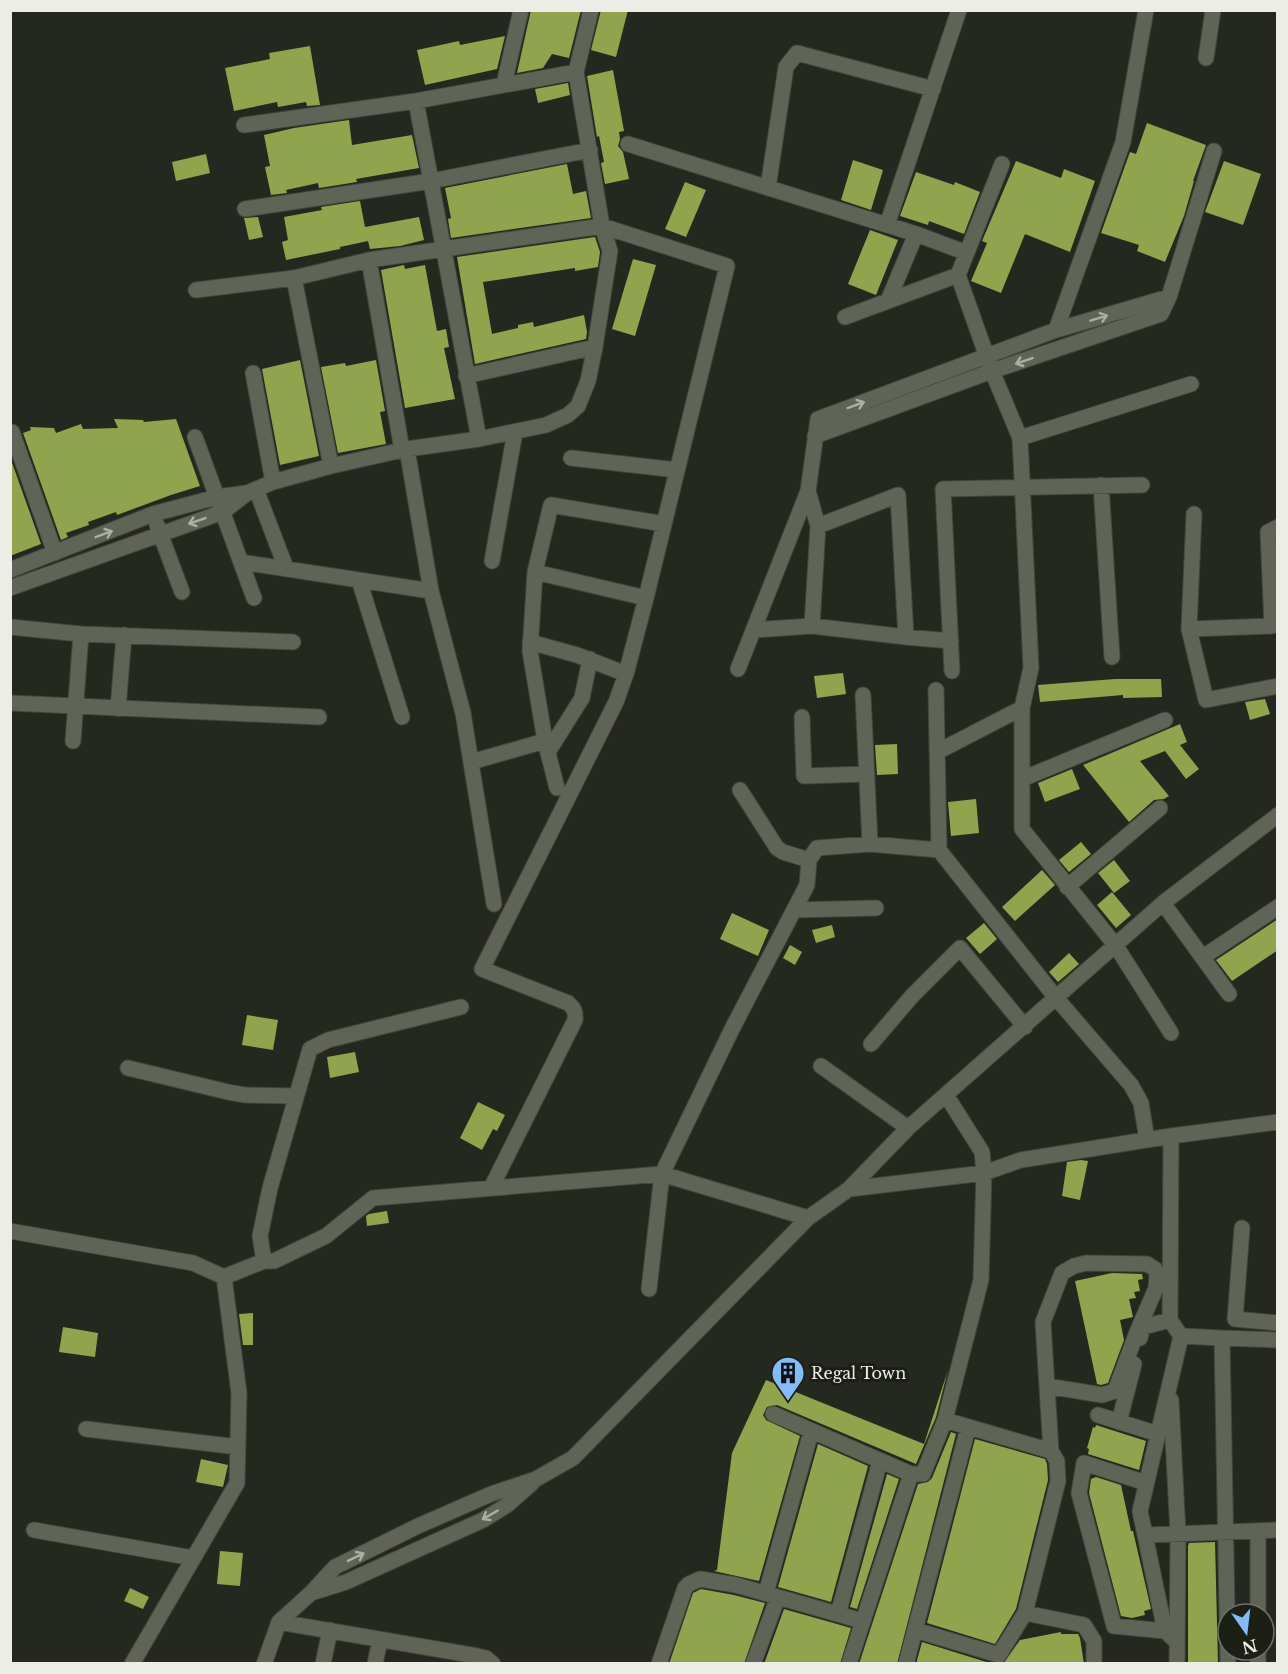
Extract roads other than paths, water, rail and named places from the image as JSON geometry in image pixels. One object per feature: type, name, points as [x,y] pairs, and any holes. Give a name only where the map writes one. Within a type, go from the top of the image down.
[{"type":"street","points":[[504,84],[521,10]]},
{"type":"street","points":[[10,570],[153,514],[217,497],[251,491],[273,482],[330,466],[404,450],[515,432],[546,425],[568,416],[578,406],[588,381],[610,251],[602,226],[576,72],[591,10]]},
{"type":"street","points":[[886,225],[959,10]]},
{"type":"street","points":[[1056,330],[1123,142],[1146,10]]},
{"type":"street","points":[[1206,58],[1213,10]]},
{"type":"street","points":[[768,188],[786,67],[797,53],[933,89]]},
{"type":"street","points":[[244,125],[416,100],[576,72]]},
{"type":"street","points":[[416,100],[479,439]]},
{"type":"street","points":[[628,144],[916,234],[968,253]]},
{"type":"street","points":[[245,209],[431,180],[590,150]]},
{"type":"street","points":[[815,436],[992,371],[1161,314],[1214,151]]},
{"type":"street","points":[[1002,164],[958,275],[992,371],[1020,438],[1030,668],[1022,708],[1022,829],[1116,946],[1172,1033]]},
{"type":"street","points":[[196,290],[294,278],[369,260],[602,226],[727,266],[626,674],[616,702],[482,969],[568,1003],[575,1014],[491,1188]]},
{"type":"street","points":[[888,301],[916,234]]},
{"type":"street","points":[[369,260],[431,591],[463,713],[494,904]]},
{"type":"street","points":[[845,317],[958,275]]},
{"type":"street","points":[[294,278],[330,466]]},
{"type":"street","points":[[738,669],[808,491],[818,419],[1056,330],[1168,297]]},
{"type":"street","points":[[466,376],[595,347]]},
{"type":"street","points":[[253,373],[273,482]]},
{"type":"street","points":[[1020,438],[1191,384]]},
{"type":"street","points":[[12,432],[61,551],[73,566]]},
{"type":"street","points":[[492,561],[515,432]]},
{"type":"street","points":[[195,437],[254,598]]},
{"type":"street","points":[[571,458],[677,470]]},
{"type":"street","points":[[1101,485],[1112,657]]},
{"type":"street","points":[[952,671],[943,489],[1142,485]]},
{"type":"street","points":[[10,588],[223,512],[251,491]]},
{"type":"street","points":[[251,491],[286,568]]},
{"type":"street","points":[[808,491],[818,526],[812,627]]},
{"type":"street","points":[[818,526],[898,495],[906,637]]},
{"type":"street","points":[[557,788],[546,746],[530,642],[534,572],[551,505],[664,524]]},
{"type":"street","points":[[153,514],[182,592]]},
{"type":"street","points":[[1194,514],[1189,629],[1206,700],[1278,686]]},
{"type":"street","points":[[1189,629],[1272,626],[1268,532],[1278,527]]},
{"type":"street","points":[[241,562],[431,591]]},
{"type":"street","points":[[534,572],[646,598]]},
{"type":"street","points":[[358,580],[402,717]]},
{"type":"street","points":[[10,627],[81,634],[293,642]]},
{"type":"street","points":[[753,630],[812,627],[951,641]]},
{"type":"street","points":[[73,741],[81,634]]},
{"type":"street","points":[[118,709],[124,635]]},
{"type":"street","points":[[530,642],[590,659],[626,674]]},
{"type":"street","points":[[471,762],[546,746],[582,698],[590,659]]},
{"type":"street","points":[[936,690],[939,850],[1057,999],[1138,1094],[1144,1116],[1146,1140]]},
{"type":"street","points":[[862,694],[870,844]]},
{"type":"street","points":[[10,703],[319,717]]},
{"type":"street","points":[[937,752],[1022,708]]},
{"type":"street","points":[[802,717],[804,776],[867,774]]},
{"type":"street","points":[[1022,779],[1165,720]]},
{"type":"street","points":[[740,790],[777,848],[809,861]]},
{"type":"street","points":[[1067,887],[1160,808]]},
{"type":"street","points":[[311,1593],[346,1582],[497,1511],[536,1479],[573,1458],[808,1218],[849,1189],[908,1128],[1057,999],[1163,903],[1278,815]]},
{"type":"street","points":[[649,1289],[662,1174],[732,1029],[807,885],[809,861],[817,848],[870,844],[939,850]]},
{"type":"street","points":[[1163,903],[1229,994]]},
{"type":"street","points":[[1203,957],[1278,907]]},
{"type":"street","points":[[794,910],[876,908]]},
{"type":"street","points":[[871,1044],[912,996],[960,948],[1024,1027]]},
{"type":"street","points":[[264,1261],[260,1236],[270,1188],[310,1049],[328,1040],[461,1007]]},
{"type":"street","points":[[820,1066],[908,1128]]},
{"type":"street","points":[[128,1068],[245,1095],[296,1095]]},
{"type":"street","points":[[772,1414],[911,1474],[923,1474],[945,1420],[981,1280],[984,1173],[982,1152],[946,1095]]},
{"type":"street","points":[[849,1189],[984,1173],[1021,1160],[1171,1136],[1278,1122]]},
{"type":"street","points":[[1165,1631],[1140,1511],[1181,1336],[1170,1320],[1171,1136]]},
{"type":"street","points":[[10,1231],[193,1263],[224,1277],[264,1261],[274,1261],[326,1236],[373,1198],[662,1174],[808,1218]]},
{"type":"street","points":[[1242,1228],[1235,1319],[1278,1323]]},
{"type":"street","points":[[915,1630],[1000,1659],[1025,1612],[1058,1481],[1057,1461],[1052,1451],[1047,1386],[1043,1322],[1062,1273],[1074,1266],[1086,1263],[1147,1264],[1155,1269],[1156,1288],[1115,1390],[1102,1395],[1047,1386]]},
{"type":"street","points":[[133,1663],[237,1483],[239,1393],[224,1277]]},
{"type":"street","points":[[1119,1422],[1143,1327],[1170,1320]]},
{"type":"street","points":[[1181,1336],[1278,1340]]},
{"type":"street","points":[[1222,1338],[1228,1664]]},
{"type":"street","points":[[1170,1383],[1178,1533],[1178,1664]]},
{"type":"street","points":[[1098,1415],[1158,1434]]},
{"type":"street","points":[[945,1420],[1052,1451]]},
{"type":"street","points":[[906,1664],[968,1428]]},
{"type":"street","points":[[86,1429],[238,1447]]},
{"type":"street","points":[[753,1664],[811,1432]]},
{"type":"street","points":[[838,1614],[880,1461]]},
{"type":"street","points":[[1146,1483],[1084,1463],[1079,1493],[1114,1626],[1165,1631],[1178,1642]]},
{"type":"street","points":[[849,1664],[911,1474]]},
{"type":"street","points":[[264,1664],[279,1622],[311,1593],[334,1567],[490,1494],[536,1479]]},
{"type":"street","points":[[34,1530],[193,1558]]},
{"type":"street","points":[[1146,1534],[1278,1530]]},
{"type":"street","points":[[1258,1531],[1258,1602]]},
{"type":"street","points":[[387,1541],[397,1559]]},
{"type":"street","points":[[659,1664],[682,1596],[689,1584],[700,1579],[736,1585],[862,1621]]},
{"type":"street","points":[[1025,1612],[1084,1625],[1094,1641],[1094,1664]]},
{"type":"street","points":[[279,1622],[380,1640],[431,1656],[488,1662]]},
{"type":"street","points":[[323,1664],[330,1630]]},
{"type":"street","points":[[375,1664],[380,1640]]},
{"type":"place","name":"Regal Town","points":[[788,1402]]}]
